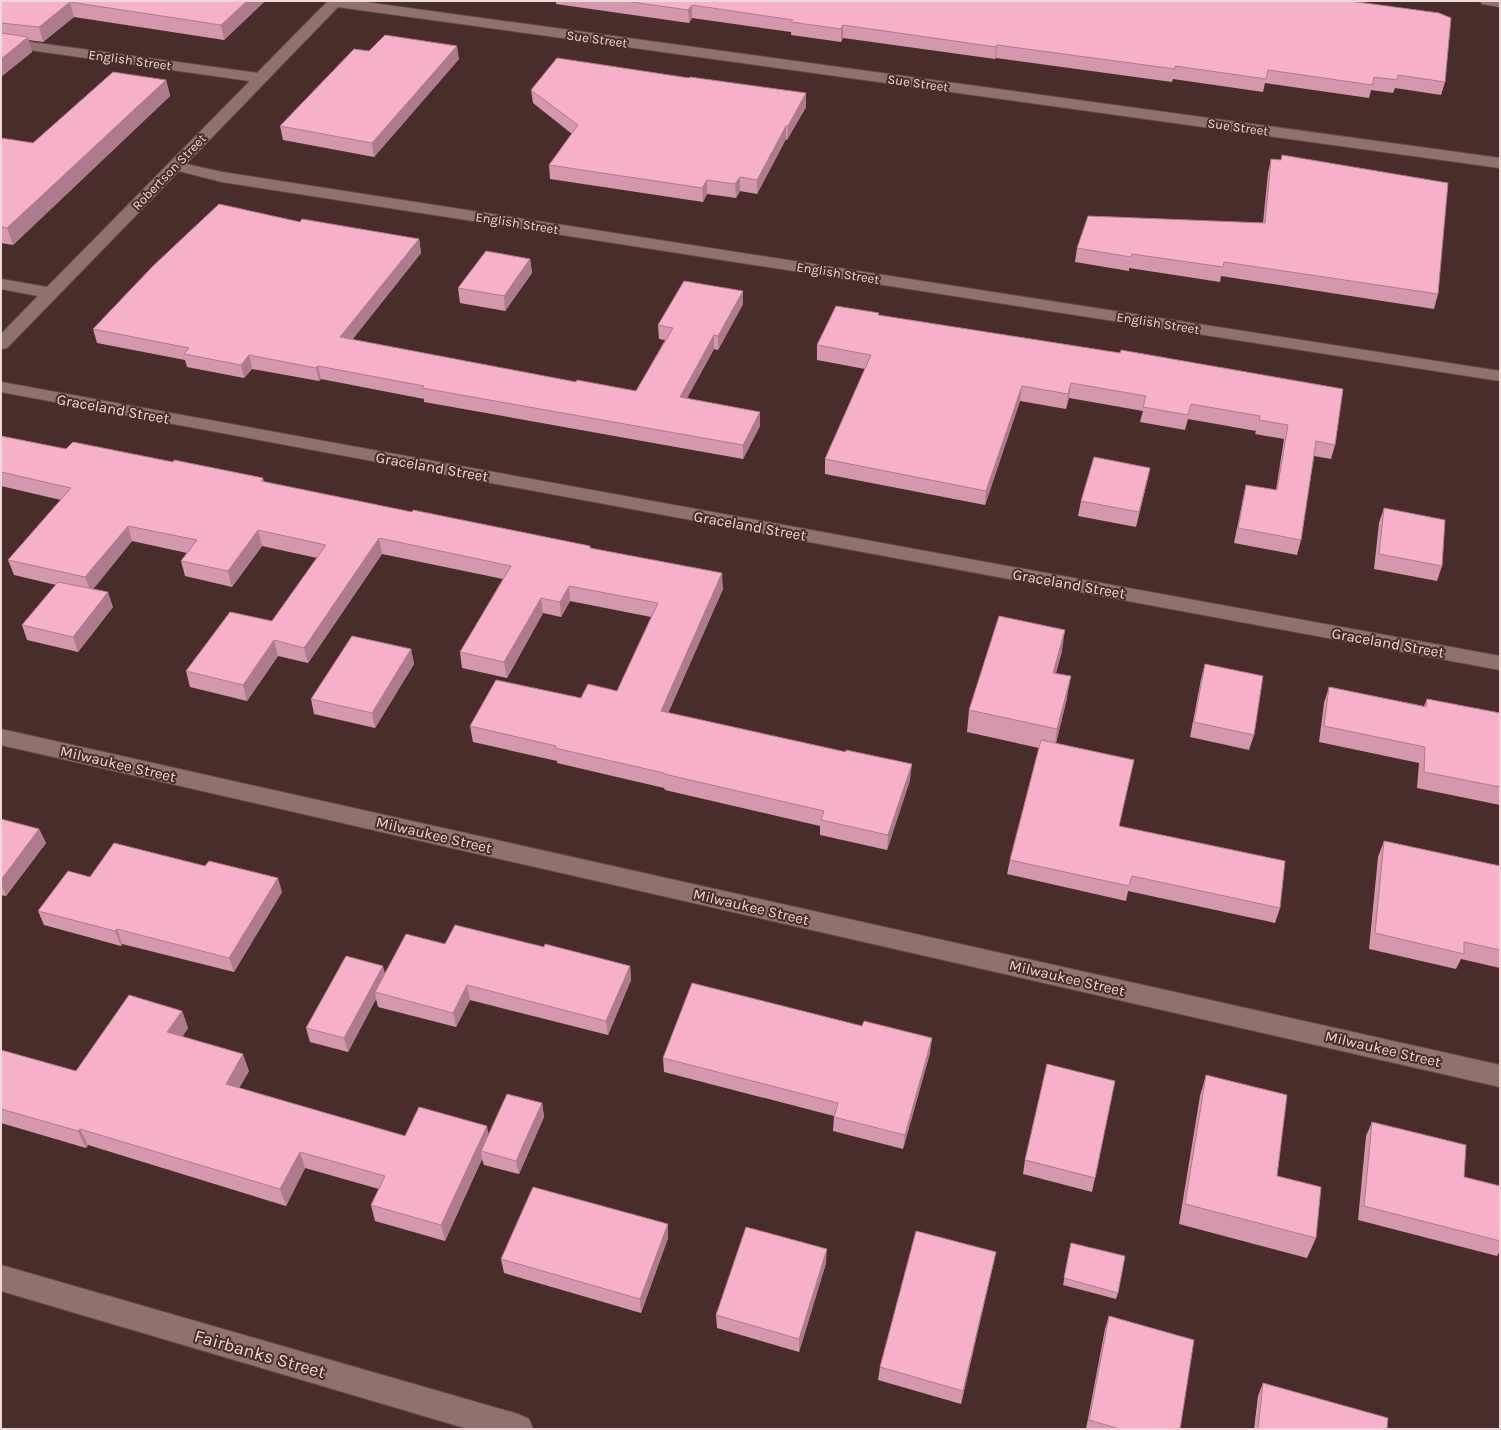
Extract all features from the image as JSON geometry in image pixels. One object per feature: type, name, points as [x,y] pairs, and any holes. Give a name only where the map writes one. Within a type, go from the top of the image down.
[{"type":"street","points":[[1487,1],[1500,3]]},
{"type":"street","name":"Robertson Street","points":[[1,344],[336,2]]},
{"type":"street","name":"Sue Street","points":[[336,2],[1500,163]]},
{"type":"street","name":"English Street","points":[[1,42],[260,78]]},
{"type":"street","name":"English Street","points":[[176,166],[230,178],[1500,376]]},
{"type":"street","points":[[1,284],[50,293]]},
{"type":"street","name":"Graceland Street","points":[[1,387],[1500,663]]},
{"type":"street","name":"Milwaukee Street","points":[[1,737],[1500,1076]]},
{"type":"street","name":"Fairbanks Street","points":[[1,1278],[518,1429]]},
{"type":"building","points":[[1,1],[247,1],[221,25],[70,2],[39,27],[1,23]]},
{"type":"building","points":[[625,1],[1350,1],[1439,13],[1451,18],[1445,82],[1398,75],[1397,80],[1374,77],[1372,85],[1268,70],[1266,79],[1175,66],[1175,69],[997,45],[996,47],[843,25],[841,29],[791,22],[793,20],[692,5],[688,10]]},
{"type":"building","points":[[1,33],[28,37],[1,59]]},
{"type":"building","points":[[385,35],[457,46],[372,143],[280,126],[354,49],[369,51]]},
{"type":"building","points":[[557,58],[689,78],[806,93],[788,126],[786,126],[757,180],[740,177],[735,184],[707,180],[702,188],[549,165],[578,125],[531,90]]},
{"type":"building","points":[[113,72],[166,80],[7,228],[1,227],[1,138],[33,143]]},
{"type":"building","points":[[1282,155],[1448,183],[1438,294],[1224,262],[1223,267],[1132,254],[1131,257],[1077,248],[1088,216],[1265,223],[1271,159],[1281,160]]},
{"type":"building","points":[[219,204],[300,222],[302,219],[419,239],[340,337],[576,382],[577,380],[636,391],[673,328],[658,325],[684,281],[743,291],[718,336],[714,335],[680,397],[760,412],[743,445],[422,388],[424,386],[318,366],[316,368],[249,355],[241,365],[184,354],[189,348],[93,329],[153,266]]},
{"type":"building","points":[[486,251],[530,259],[504,296],[458,288]]},
{"type":"building","points":[[836,306],[879,313],[878,315],[1120,353],[1121,350],[1343,389],[1335,445],[1316,441],[1301,540],[1238,528],[1246,485],[1277,490],[1288,425],[1259,420],[1260,416],[1191,404],[1188,415],[1143,407],[1146,396],[1071,383],[1068,394],[1022,386],[986,491],[825,459],[871,355],[817,345]]},
{"type":"building","points":[[1,436],[66,449],[73,442],[173,462],[174,460],[263,478],[261,481],[590,546],[590,548],[722,573],[661,711],[846,752],[846,750],[912,764],[888,835],[821,820],[824,811],[555,748],[556,746],[470,726],[496,680],[581,698],[588,684],[617,691],[658,603],[569,586],[560,602],[541,598],[504,662],[460,652],[511,566],[379,538],[304,648],[274,640],[243,685],[186,671],[230,612],[272,621],[326,545],[258,530],[228,571],[181,561],[197,540],[128,526],[85,577],[8,560],[71,488],[1,472]]},
{"type":"building","points":[[1094,457],[1150,468],[1139,512],[1081,501]]},
{"type":"building","points":[[1384,508],[1445,520],[1442,566],[1379,554]]},
{"type":"building","points":[[58,582],[108,592],[73,637],[22,625]]},
{"type":"building","points":[[999,616],[1065,630],[1053,673],[1071,676],[1057,729],[969,710]]},
{"type":"building","points":[[352,636],[411,649],[372,713],[311,699]]},
{"type":"building","points":[[1205,664],[1263,676],[1254,735],[1194,722]]},
{"type":"building","points":[[1329,687],[1426,707],[1427,699],[1500,713],[1500,787],[1424,772],[1425,747],[1324,726]]},
{"type":"building","points":[[1041,740],[1134,760],[1119,826],[1285,861],[1280,908],[1132,876],[1129,886],[1010,860]]},
{"type":"building","points":[[1,819],[39,829],[1,880]]},
{"type":"building","points":[[1384,841],[1500,866],[1500,950],[1464,942],[1464,954],[1375,933]]},
{"type":"building","points":[[114,843],[205,866],[209,861],[278,878],[229,958],[117,929],[115,931],[38,911],[68,871],[90,877]]},
{"type":"building","points":[[455,925],[544,947],[545,944],[630,966],[606,1021],[467,985],[453,1013],[375,992],[406,934],[445,944]]},
{"type":"building","points":[[346,956],[383,966],[344,1038],[306,1028]]},
{"type":"building","points":[[692,983],[862,1026],[864,1021],[932,1038],[905,1135],[834,1117],[838,1103],[663,1058]]},
{"type":"building","points":[[129,995],[182,1011],[167,1032],[243,1054],[226,1084],[405,1136],[419,1107],[487,1126],[441,1225],[371,1205],[385,1176],[300,1152],[280,1189],[80,1129],[78,1131],[1,1109],[1,1050],[76,1071]]},
{"type":"building","points":[[1047,1064],[1115,1081],[1095,1178],[1025,1160]]},
{"type":"building","points":[[1206,1075],[1287,1095],[1277,1176],[1321,1187],[1316,1238],[1185,1204]]},
{"type":"building","points":[[507,1094],[542,1103],[516,1161],[481,1151]]},
{"type":"building","points":[[1372,1122],[1466,1145],[1464,1177],[1500,1186],[1500,1241],[1364,1206]]},
{"type":"building","points":[[533,1187],[668,1224],[640,1299],[501,1259]]},
{"type":"building","points":[[746,1227],[827,1249],[799,1339],[716,1315]]},
{"type":"building","points":[[916,1231],[996,1252],[963,1391],[880,1367]]},
{"type":"building","points":[[1071,1243],[1125,1256],[1118,1293],[1064,1278]]},
{"type":"building","points":[[1109,1316],[1194,1340],[1180,1429],[1120,1429],[1089,1420]]},
{"type":"building","points":[[1263,1383],[1388,1418],[1387,1429],[1258,1429]]}]
